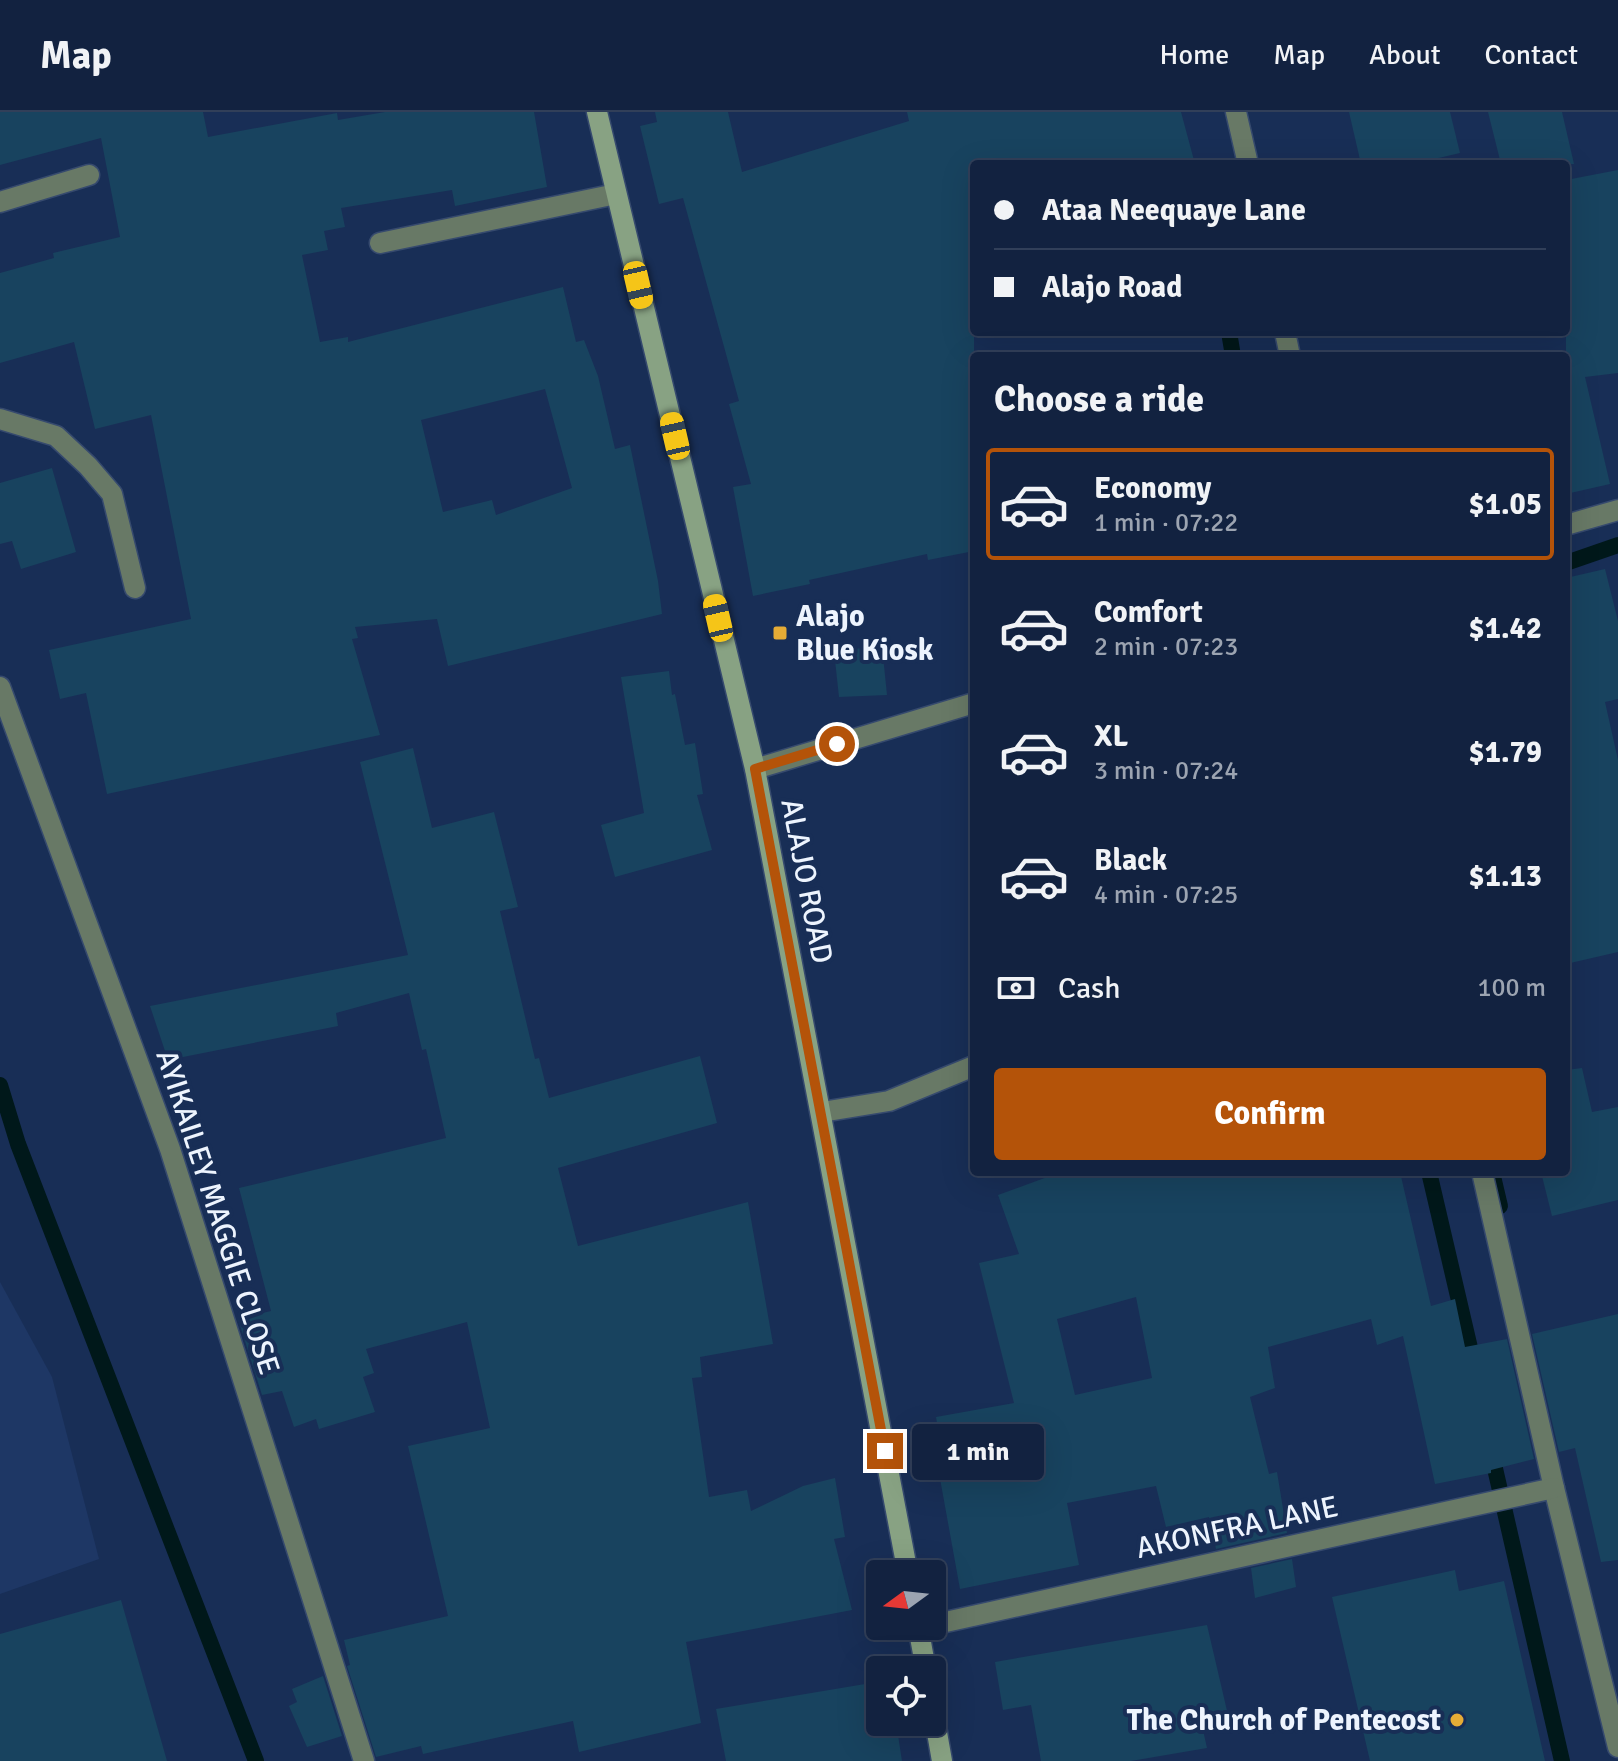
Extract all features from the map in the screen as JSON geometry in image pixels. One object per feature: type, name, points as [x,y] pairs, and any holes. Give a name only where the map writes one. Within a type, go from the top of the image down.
[{"type":"street","name":"ALAJO ROAD","points":[[597,112],[755,769],[905,1560]]},
{"type":"street","points":[[1236,112],[1247,160]]},
{"type":"street","points":[[0,202],[89,175]]},
{"type":"street","points":[[380,243],[616,194]]},
{"type":"street","points":[[0,419],[56,436],[112,494],[135,588]]},
{"type":"street","points":[[1570,524],[1618,510]]},
{"type":"street","name":"AYIKAILEY MAGGIE CLOSE","points":[[0,687],[170,1149],[364,1761]]},
{"type":"street","points":[[755,769],[970,704]]},
{"type":"street","points":[[822,1112],[889,1101],[970,1068]]},
{"type":"street","points":[[1483,1176],[1554,1488],[1618,1747]]},
{"type":"street","name":"AKONFRA LANE","points":[[946,1621],[1554,1488]]},
{"type":"street","points":[[938,1736],[942,1761]]},
{"type":"shaded area","points":[[0,1282],[52,1377],[99,1559],[0,1594]]},
{"type":"building","points":[[0,112],[203,112],[208,137],[337,113],[338,120],[385,112],[534,112],[547,187],[455,206],[452,190],[341,208],[345,227],[324,231],[328,250],[302,255],[320,342],[348,337],[348,342],[563,287],[576,342],[584,340],[598,376],[615,449],[630,445],[662,614],[448,666],[437,619],[355,627],[358,638],[352,639],[380,735],[107,794],[86,693],[60,699],[49,650],[191,619],[151,415],[95,429],[74,342],[0,363],[0,273],[54,258],[53,253],[120,237],[101,138],[0,165]],"holes":[[[545,389],[572,488],[496,515],[492,500],[443,512],[421,420]]]},
{"type":"building","points":[[655,112],[728,112],[742,172],[909,121],[907,112],[1181,112],[1194,160],[970,160],[970,336],[974,336],[974,352],[970,352],[970,552],[928,560],[927,554],[809,580],[810,584],[753,596],[733,487],[751,484],[729,404],[739,401],[683,198],[659,204],[640,126],[657,122]]},
{"type":"building","points":[[1349,112],[1450,112],[1460,153],[1430,160],[1360,160]]},
{"type":"building","points":[[1488,112],[1562,112],[1574,164],[1570,164],[1570,160],[1500,160]]},
{"type":"building","points":[[1618,170],[1618,373],[1585,377],[1610,484],[1570,493],[1570,352],[1566,352],[1566,336],[1570,336],[1570,179]]},
{"type":"building","points":[[52,468],[76,552],[21,569],[12,541],[0,544],[0,483]]},
{"type":"building","points":[[1605,569],[1618,621],[1618,699],[1605,702],[1618,760],[1618,952],[1570,963],[1570,577]]},
{"type":"building","points":[[882,646],[887,695],[839,697],[834,651]]},
{"type":"building","points":[[669,671],[685,745],[695,743],[703,794],[697,795],[712,850],[615,877],[601,825],[644,813],[621,677]]},
{"type":"building","points":[[413,748],[432,828],[494,812],[518,907],[500,911],[535,1059],[539,1058],[549,1098],[700,1056],[717,1123],[558,1168],[578,1246],[748,1202],[773,1344],[700,1357],[702,1377],[692,1378],[709,1497],[747,1490],[751,1511],[803,1486],[835,1478],[845,1537],[834,1539],[852,1610],[686,1642],[701,1723],[579,1752],[573,1721],[423,1754],[421,1746],[376,1757],[347,1666],[350,1665],[344,1640],[448,1616],[408,1446],[490,1428],[467,1322],[366,1349],[374,1373],[363,1377],[375,1412],[319,1429],[316,1419],[294,1427],[282,1391],[262,1395],[238,1319],[271,1311],[239,1188],[446,1138],[426,1049],[422,1050],[409,993],[336,1013],[338,1026],[168,1060],[150,1006],[408,955],[360,762]]},
{"type":"building","points":[[1582,1068],[1592,1112],[1618,1107],[1618,1200],[1552,1216],[1542,1176],[1570,1176],[1570,1070]]},
{"type":"building","points":[[1050,1176],[1401,1176],[1431,1306],[1455,1299],[1465,1347],[1507,1339],[1534,1459],[1491,1470],[1491,1473],[1435,1484],[1403,1336],[1377,1345],[1371,1319],[1268,1347],[1275,1388],[1250,1397],[1269,1474],[1277,1472],[1287,1533],[1216,1549],[1209,1517],[1166,1527],[1156,1486],[1067,1503],[1079,1565],[960,1589],[939,1473],[945,1472],[936,1417],[1014,1403],[979,1263],[1019,1254],[998,1195]],"holes":[[[1136,1297],[1152,1378],[1075,1395],[1057,1319]]]},
{"type":"building","points":[[1618,1314],[1618,1560],[1601,1562],[1575,1448],[1559,1452],[1532,1334]]},
{"type":"building","points":[[1292,1559],[1296,1587],[1255,1598],[1251,1568]]},
{"type":"building","points":[[1455,1570],[1459,1591],[1504,1581],[1545,1761],[1370,1761],[1332,1597]]},
{"type":"building","points":[[121,1600],[167,1761],[0,1761],[0,1634]]},
{"type":"building","points":[[1207,1625],[1228,1715],[1201,1721],[1207,1748],[1131,1761],[1041,1761],[1031,1705],[1003,1710],[995,1662]]},
{"type":"building","points":[[323,1676],[342,1736],[307,1747],[289,1706],[297,1702],[292,1689]]},
{"type":"building","points":[[866,1684],[866,1736],[898,1736],[902,1761],[726,1761],[716,1709]]},
{"type":"waterway","points":[[1230,336],[1232,352]]},
{"type":"waterway","points":[[1570,562],[1618,545]]},
{"type":"waterway","points":[[0,1085],[18,1144],[256,1761]]},
{"type":"waterway","points":[[1430,1176],[1474,1365]]},
{"type":"waterway","points":[[1493,1176],[1500,1206]]},
{"type":"waterway","points":[[1491,1451],[1562,1761]]},
{"type":"place","name":"Alajo Blue Kiosk","points":[[780,633]]},
{"type":"place","name":"The Church of Pentecost","points":[[1457,1720]]},
{"type":"route","points":[[837,744],[755,769],[885,1451]]}]
